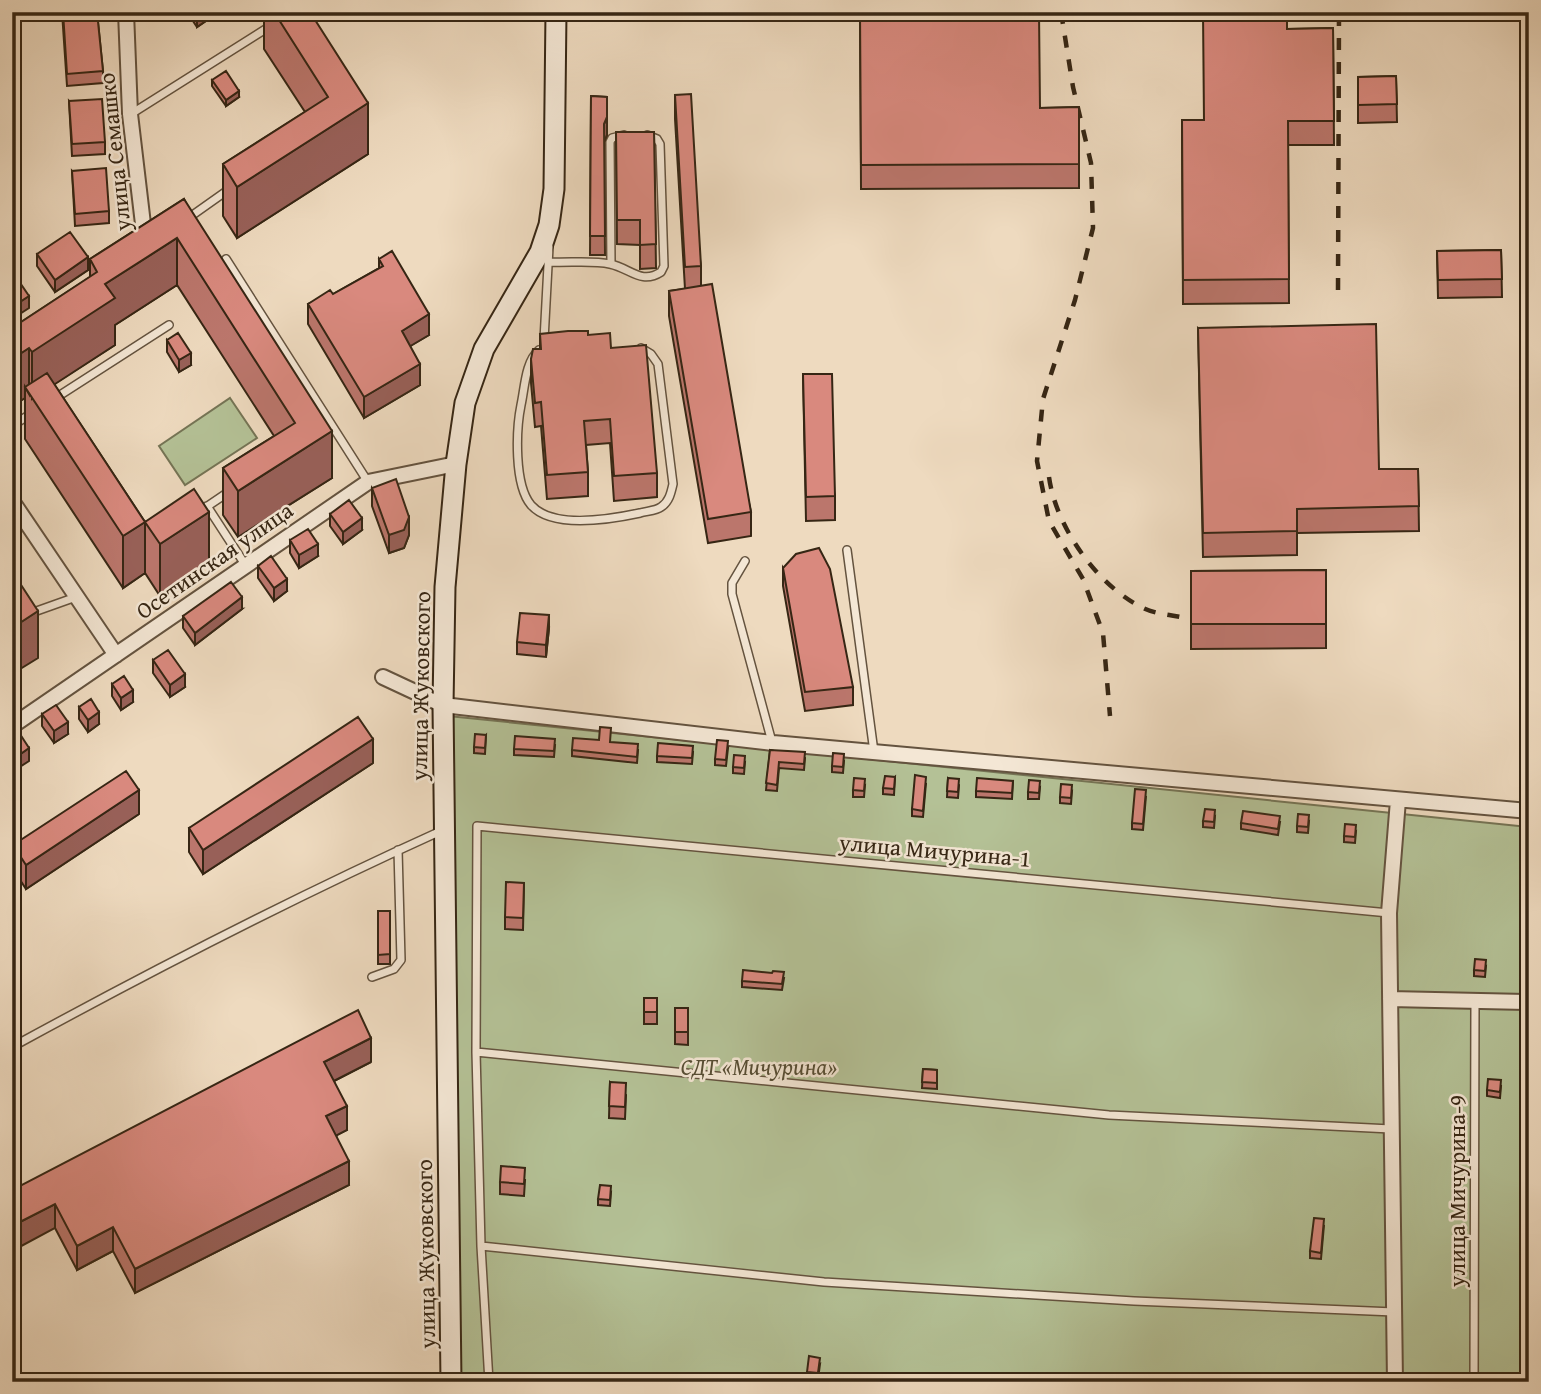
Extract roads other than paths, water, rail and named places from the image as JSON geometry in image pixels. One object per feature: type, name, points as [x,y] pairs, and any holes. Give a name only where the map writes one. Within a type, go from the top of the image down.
[{"type":"main road","name":"улица Жуковского","points":[[451,1382],[443,705],[445,587],[456,464],[465,403],[484,349],[540,252],[549,225],[554,189],[556,12]]},
{"type":"street","name":"улица Семашко","points":[[126,12],[130,114],[146,248]]},
{"type":"street","name":"Осетинская улица","points":[[12,726],[368,482],[456,464]]},
{"type":"street","points":[[12,501],[116,655]]},
{"type":"street","points":[[383,677],[443,705],[773,743],[1529,811]]},
{"type":"street","points":[[1395,1382],[1389,913],[1398,800]]},
{"type":"street","points":[[1390,999],[1529,1002]]},
{"type":"lane","points":[[130,114],[283,18]]},
{"type":"lane","points":[[611,264],[610,142],[617,135],[628,135]]},
{"type":"lane","points":[[550,262],[611,264],[635,276],[646,278],[661,272],[664,266],[660,144],[651,135],[639,135]]},
{"type":"lane","points":[[180,224],[236,184]]},
{"type":"lane","points":[[549,225],[550,262],[543,346],[530,358],[518,418],[518,459],[524,494],[541,514],[559,519],[610,519],[660,508],[670,498],[673,484],[658,364],[651,354],[639,347],[626,348]]},
{"type":"lane","points":[[226,259],[368,482]]},
{"type":"lane","points":[[47,403],[169,325]]},
{"type":"lane","points":[[543,346],[554,348]]},
{"type":"lane","points":[[59,396],[66,407]]},
{"type":"lane","points":[[12,426],[36,411]]},
{"type":"lane","points":[[188,519],[240,484]]},
{"type":"lane","points":[[208,506],[246,566]]},
{"type":"lane","points":[[847,550],[874,752]]},
{"type":"lane","points":[[745,561],[736,574],[732,594],[773,743]]},
{"type":"lane","points":[[22,613],[29,614],[77,597]]},
{"type":"lane","name":"улица Мичурина-1","points":[[475,1052],[477,826],[1389,913]]},
{"type":"lane","points":[[12,1047],[99,1000],[398,850],[444,830]]},
{"type":"lane","points":[[372,977],[394,969],[401,960],[398,850]]},
{"type":"lane","name":"улица Мичурина-9","points":[[1474,1382],[1475,1001]]},
{"type":"lane","points":[[489,1382],[481,1246],[475,1052],[1109,1115],[1392,1129]]},
{"type":"lane","points":[[481,1246],[824,1282],[1134,1301],[1394,1312]]},
{"type":"railway","points":[[1061,12],[1073,87],[1091,163],[1093,228],[1075,300],[1043,399],[1037,461],[1049,521],[1083,579],[1103,633],[1110,716]]},
{"type":"railway","points":[[1338,290],[1339,12]]},
{"type":"railway","points":[[1049,477],[1060,516],[1095,570],[1126,598],[1143,608],[1185,618]]},
{"type":"park label","name":"СДТ «Мичурина»","points":[[759,1066]]}]
